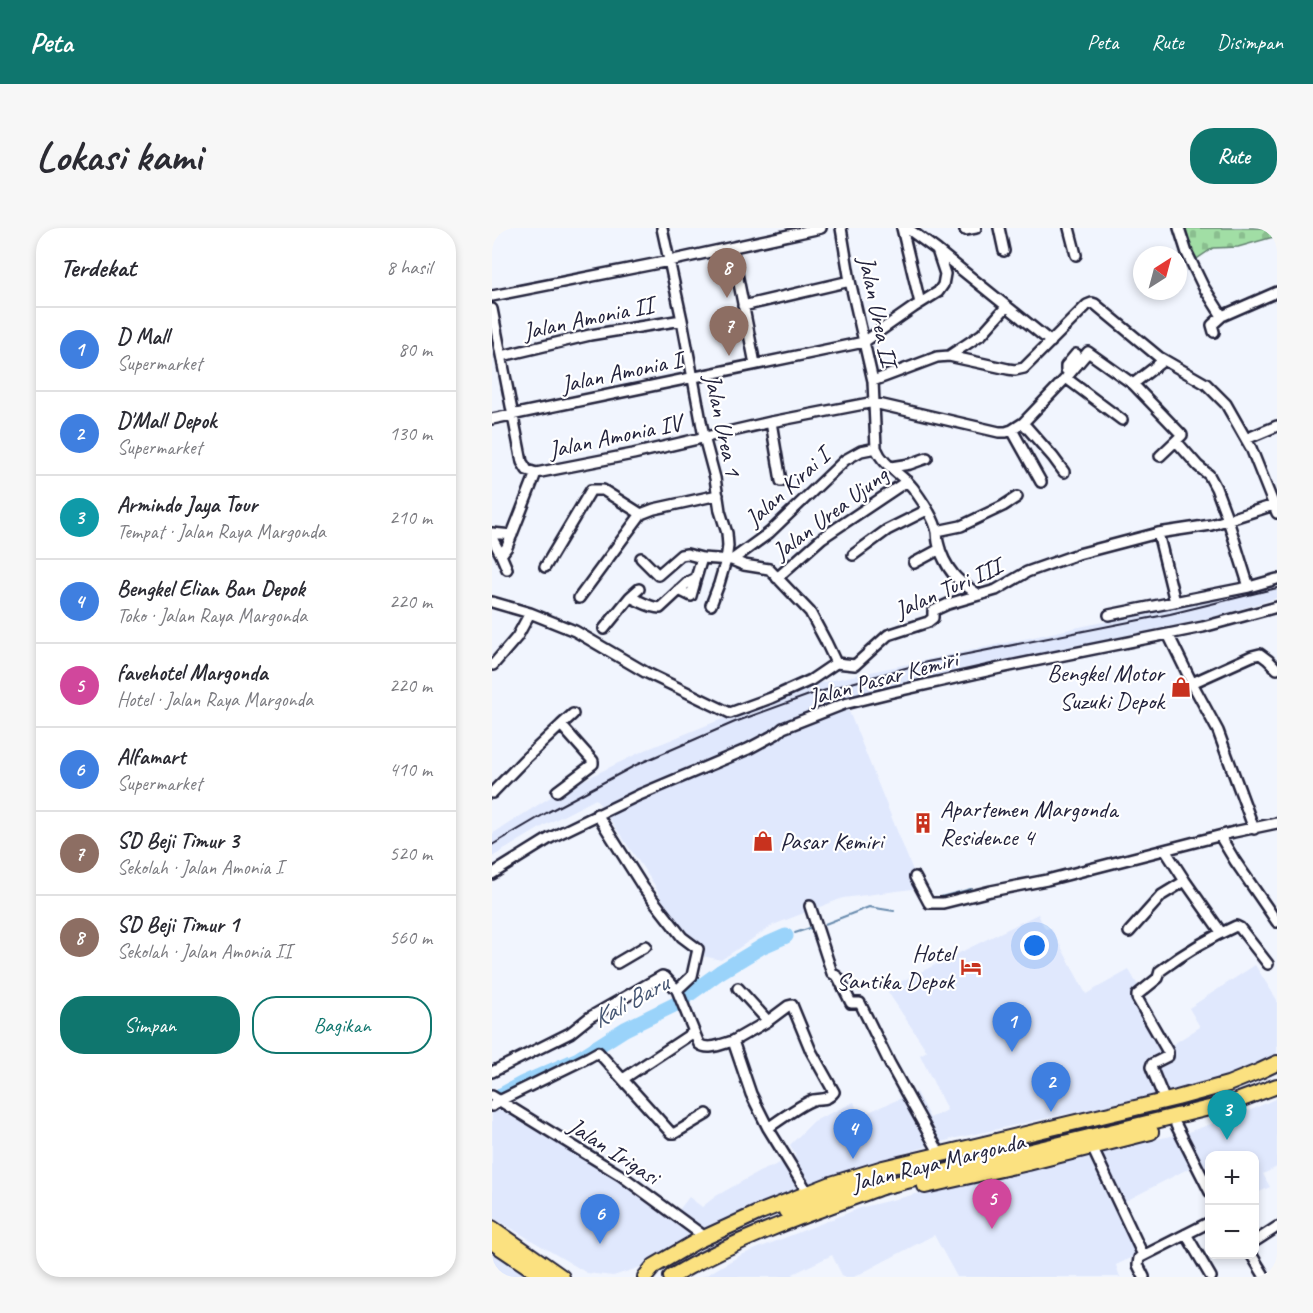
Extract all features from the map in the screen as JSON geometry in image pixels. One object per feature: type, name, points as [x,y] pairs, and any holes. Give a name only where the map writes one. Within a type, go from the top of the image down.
[{"type":"highway","name":"Jalan Raya Margonda","points":[[646,1277],[654,1266],[705,1237],[760,1216],[880,1183],[1174,1109],[1277,1063]]},
{"type":"highway","name":"Jalan Raya Margonda","points":[[646,1277],[808,1193],[880,1183],[1090,1142],[1277,1072]]},
{"type":"highway","name":"Jalan Raya Margonda","points":[[681,1276],[742,1245],[940,1154],[1174,1109],[1234,1102],[1277,1086]]},
{"type":"highway","name":"Jalan Raya Margonda","points":[[1174,1109],[1229,1112],[1277,1096]]},
{"type":"highway","points":[[492,1228],[554,1276]]},
{"type":"highway","points":[[492,1242],[554,1276],[573,1277]]},
{"type":"street","name":"Jalan Urea 1","points":[[662,228],[704,437],[727,533],[729,560],[711,605]]},
{"type":"street","points":[[492,296],[821,228]]},
{"type":"street","name":"Jalan Urea II","points":[[841,228],[850,281],[873,381],[874,403]]},
{"type":"street","points":[[902,228],[920,303]]},
{"type":"street","points":[[907,228],[1051,342]]},
{"type":"street","points":[[965,230],[976,228]]},
{"type":"street","points":[[999,228],[1004,251]]},
{"type":"street","points":[[1069,228],[1076,255]]},
{"type":"street","points":[[1179,228],[1187,253],[1203,286],[1222,316]]},
{"type":"street","points":[[732,248],[755,364]]},
{"type":"street","points":[[864,342],[938,292],[945,280],[945,274],[937,250]]},
{"type":"street","points":[[743,306],[850,281]]},
{"type":"street","points":[[1214,332],[1212,325],[1222,316],[1277,292]]},
{"type":"street","points":[[873,381],[937,357],[949,356],[1020,370],[1028,366],[1087,305],[1092,303],[1164,360],[1206,384],[1226,404],[1246,439],[1276,507]]},
{"type":"street","points":[[949,356],[982,334],[1006,306]]},
{"type":"street","name":"Jalan Amonia IV","points":[[492,309],[524,466],[531,472],[536,473],[633,454],[771,422],[874,403]]},
{"type":"street","name":"Jalan Amonia II","points":[[502,356],[590,335],[682,320]]},
{"type":"street","name":"Jalan Amonia I","points":[[492,419],[864,342]]},
{"type":"street","points":[[874,403],[1006,432],[1023,423],[1088,352],[1133,384],[1183,435],[1198,466],[1209,475],[1216,488],[1249,587]]},
{"type":"street","points":[[1076,354],[1066,366],[1068,375],[1122,420]]},
{"type":"street","points":[[1133,384],[1164,360]]},
{"type":"street","name":"Jalan Urea Ujung","points":[[874,403],[874,449],[918,495],[934,522],[940,549],[952,574],[979,595]]},
{"type":"street","points":[[771,422],[781,481]]},
{"type":"street","points":[[1023,423],[1064,471]]},
{"type":"street","points":[[1246,439],[1277,426]]},
{"type":"street","points":[[1012,430],[1041,482]]},
{"type":"street","points":[[1160,456],[1183,435]]},
{"type":"street","name":"Jalan Kirai I","points":[[729,560],[770,533],[845,460],[861,451],[874,449]]},
{"type":"street","points":[[891,467],[927,458]]},
{"type":"street","points":[[501,555],[507,547],[536,473]]},
{"type":"street","name":"Jalan Urea Ujung","points":[[777,578],[822,538],[906,481]]},
{"type":"street","points":[[545,567],[591,489],[603,490],[641,514]]},
{"type":"street","points":[[579,598],[641,514],[718,495]]},
{"type":"street","points":[[937,531],[961,526],[1017,497]]},
{"type":"street","name":"Jalan Turi III","points":[[492,602],[530,613],[575,631],[645,672],[730,712],[771,698],[811,680],[836,663],[855,665],[888,635],[927,622],[933,618],[933,611],[948,604],[996,590],[1027,572],[1050,563],[1158,533],[1211,525],[1276,507]]},
{"type":"street","points":[[853,555],[886,530],[927,510]]},
{"type":"street","points":[[492,533],[512,535]]},
{"type":"street","points":[[1158,533],[1175,602]]},
{"type":"street","points":[[492,538],[507,569]]},
{"type":"street","points":[[914,563],[940,549]]},
{"type":"street","points":[[641,558],[658,575],[681,555],[687,554],[769,569],[810,612],[836,663]]},
{"type":"street","points":[[630,597],[660,608],[688,582],[696,578],[702,558]]},
{"type":"street","points":[[1109,615],[1249,587],[1277,579]]},
{"type":"street","points":[[604,629],[639,589]]},
{"type":"street","name":"Jalan Pasar Kemiri","points":[[492,873],[550,838],[597,814],[748,749],[783,728],[844,704],[999,668],[1203,627],[1277,607]]},
{"type":"street","points":[[493,665],[517,637],[530,613]]},
{"type":"street","points":[[1168,634],[1218,730],[1254,829]]},
{"type":"street","points":[[1192,683],[1260,654],[1277,669]]},
{"type":"street","points":[[492,793],[573,714]]},
{"type":"street","points":[[557,791],[593,764],[593,761],[561,725]]},
{"type":"street","points":[[597,814],[643,887],[682,937],[698,949],[692,976],[677,991]]},
{"type":"street","points":[[915,876],[927,899],[943,903],[1047,880],[1277,823]]},
{"type":"street","points":[[1220,836],[1277,922]]},
{"type":"street","points":[[1165,850],[1221,932]]},
{"type":"street","points":[[1129,932],[1162,895],[1185,881]]},
{"type":"street","points":[[810,906],[832,973],[838,977],[852,1003],[860,1002],[890,1064],[940,1154]]},
{"type":"street","points":[[1205,1183],[1174,1109],[1151,1067],[1168,1056],[1168,1052],[1137,995],[1158,978],[1160,971],[1182,955],[1221,932],[1236,926],[1268,964]]},
{"type":"street","points":[[617,963],[646,946]]},
{"type":"street","points":[[492,1072],[570,1033],[590,1017],[662,976],[666,977],[677,991],[699,1044],[705,1048],[733,1041],[792,1005],[811,1050],[834,1092],[825,1099],[811,1101],[768,1128]]},
{"type":"street","points":[[738,988],[768,1021]]},
{"type":"street","points":[[622,1079],[694,1032]]},
{"type":"street","points":[[733,1041],[751,1094],[768,1128],[808,1193]]},
{"type":"street","points":[[495,1100],[598,1052],[671,1133],[675,1133],[707,1114]]},
{"type":"street","name":"Jalan Irigasi","points":[[495,1100],[622,1176],[705,1237]]},
{"type":"street","points":[[1090,1142],[1143,1255]]},
{"type":"street","points":[[1144,1277],[1138,1265],[1139,1258],[1205,1224]]},
{"type":"street","points":[[1259,1239],[1277,1227]]},
{"type":"street","points":[[1186,1234],[1211,1277]]},
{"type":"street","points":[[1254,1259],[1265,1277]]},
{"type":"shaded area","name":"Pasar Kemiri","points":[[1277,582],[1277,598],[1211,618],[901,683],[844,699],[920,888],[843,898],[773,925],[721,960],[689,953],[654,884],[596,799],[547,824],[492,857],[492,834],[557,793],[643,751],[801,687],[1251,590]]},
{"type":"shaded area","points":[[1038,914],[1045,929],[1051,928],[1086,994],[1129,970],[1172,1045],[1200,1027],[1189,1008],[1255,965],[1277,1000],[1277,1057],[1214,1082],[952,1139],[853,1169],[726,1218],[638,1268],[613,1276],[587,1273],[492,1217],[492,1107],[501,1102],[679,1210],[689,1197],[702,1207],[716,1196],[759,1172],[796,1156],[790,1145],[814,1121],[854,1102],[859,1116],[916,1092],[930,1118],[947,1110],[920,1055],[927,1051],[886,989]]},
{"type":"shaded area","points":[[1277,1098],[1277,1167],[1263,1174],[1270,1187],[1259,1192],[1259,1151],[1205,1151],[1205,1176],[1199,1163],[1120,1204],[1141,1253],[1116,1265],[1120,1277],[957,1277],[934,1235],[854,1277],[843,1277],[832,1255],[793,1274],[795,1277],[703,1277],[741,1255],[863,1207],[1022,1168],[1185,1133],[1251,1110]]},
{"type":"shaded area","points":[[492,1251],[531,1277],[492,1277]]},
{"type":"green space","points":[[1182,228],[1277,228],[1277,236],[1238,247],[1213,248],[1192,262]]},
{"type":"waterway","name":"Kali Baru","points":[[990,887],[1007,883]]},
{"type":"waterway","name":"Kali Baru","points":[[933,899],[971,889]]},
{"type":"waterway","name":"Kali Baru","points":[[825,924],[869,907],[894,911]]},
{"type":"waterway","name":"Kali Baru","points":[[795,933],[810,928]]},
{"type":"waterway","name":"Kali Baru","points":[[492,1100],[523,1083],[578,1059],[625,1029],[676,1004],[720,972],[763,946],[786,936]]},
{"type":"railway","points":[[492,845],[636,765],[735,722],[812,694],[927,662],[1170,614],[1277,588]]},
{"type":"place","name":"SD Beji Timur 1","points":[[727,298]]},
{"type":"place","name":"SD Beji Timur 3","points":[[729,356]]},
{"type":"place","name":"Bengkel Motor Suzuki Depok","points":[[1181,687]]},
{"type":"place","name":"Apartemen Margonda Residence 4","points":[[923,823]]},
{"type":"place","name":"Pasar Kemiri","points":[[763,841]]},
{"type":"place","name":"Hotel Santika Depok","points":[[971,967]]},
{"type":"place","name":"D Mall","points":[[1012,1052]]},
{"type":"place","name":"D'Mall Depok","points":[[1051,1112]]},
{"type":"place","name":"Armindo Jaya Tour","points":[[1227,1140]]},
{"type":"place","name":"Bengkel Elian Ban Depok","points":[[853,1159]]},
{"type":"place","name":"favehotel Margonda","points":[[992,1229]]},
{"type":"place","name":"Alfamart","points":[[600,1244]]}]
